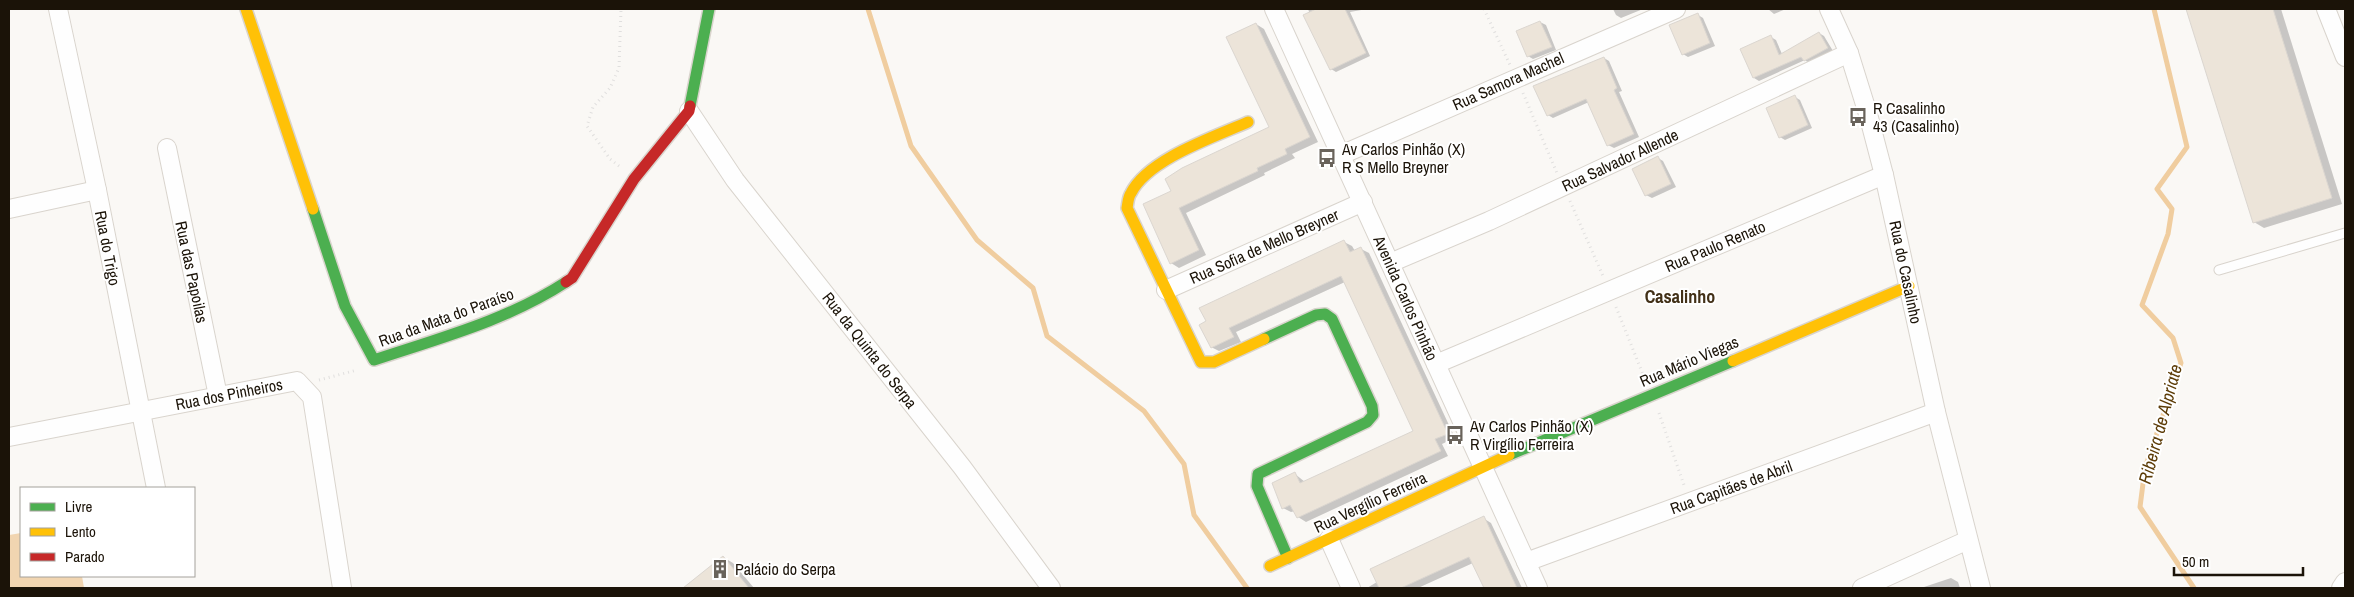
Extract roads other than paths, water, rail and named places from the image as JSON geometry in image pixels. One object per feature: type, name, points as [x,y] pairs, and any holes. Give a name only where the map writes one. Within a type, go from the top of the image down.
[{"type":"street","name":"Rua do Trigo","points":[[58,9],[97,190],[156,487]]},
{"type":"street","name":"Rua da Mata do Paraíso","points":[[246,9],[345,306],[374,360],[486,323],[545,296],[572,278],[634,179],[689,112]]},
{"type":"street","points":[[689,112],[709,9]]},
{"type":"street","name":"Avenida Carlos Pinhão","points":[[1274,9],[1538,588]]},
{"type":"street","name":"Rua Samora Machel","points":[[1341,155],[1516,77],[1676,9]]},
{"type":"street","name":"Rua do Casalinho","points":[[1829,9],[1849,53],[1884,175],[1936,412],[1981,588]]},
{"type":"street","points":[[2326,9],[2345,57]]},
{"type":"street","name":"Rua Salvador Allende","points":[[1390,263],[1563,186],[1849,53]]},
{"type":"street","name":"Rua da Quinta do Serpa","points":[[689,112],[735,180],[962,467],[1051,588]]},
{"type":"street","points":[[1248,122],[1161,163],[1139,181],[1129,193],[1127,208],[1198,359],[1205,364],[1214,362],[1316,315],[1325,314],[1329,316],[1372,406],[1373,415],[1367,422],[1258,474],[1257,486],[1288,558]]},
{"type":"street","name":"Rua das Papoilas","points":[[167,148],[218,396]]},
{"type":"street","name":"Rua Paulo Renato","points":[[1436,364],[1884,175]]},
{"type":"street","points":[[9,209],[97,190]]},
{"type":"street","name":"Rua Sofia de Mello Breyner","points":[[1166,290],[1362,202]]},
{"type":"street","name":"Rua Mário Viegas","points":[[1483,466],[1909,286]]},
{"type":"street","name":"Rua dos Pinheiros","points":[[9,437],[297,381],[312,398],[342,588]]},
{"type":"street","name":"Rua Capitães de Abril","points":[[1526,562],[1936,412]]},
{"type":"street","name":"Rua Vergílio Ferreira","points":[[1270,566],[1483,466]]},
{"type":"street","points":[[1329,539],[1351,588]]},
{"type":"street","points":[[1862,588],[1968,540]]},
{"type":"street","points":[[2341,588],[2345,582]]},
{"type":"lane","points":[[2219,270],[2345,234]]},
{"type":"waterway","points":[[868,9],[911,146],[977,240],[1033,288],[1047,336],[1144,411],[1184,464],[1194,515],[1247,588]]},
{"type":"waterway","name":"Ribeira de Alpriate","points":[[2154,9],[2187,147],[2157,189],[2172,209],[2168,234],[2142,305],[2173,338],[2181,363],[2145,468],[2140,507],[2194,588]]},
{"type":"place","name":"R Casalinho 43 (Casalinho)","points":[[1858,117]]},
{"type":"place","name":"Av Carlos Pinhão (X) R S Mello Breyner","points":[[1327,158]]},
{"type":"place","name":"Av Carlos Pinhão (X) R Virgílio Ferreira","points":[[1455,435]]},
{"type":"place","name":"Palácio do Serpa","points":[[720,569]]},
{"type":"district","name":"Casalinho","points":[[1680,296]]}]
